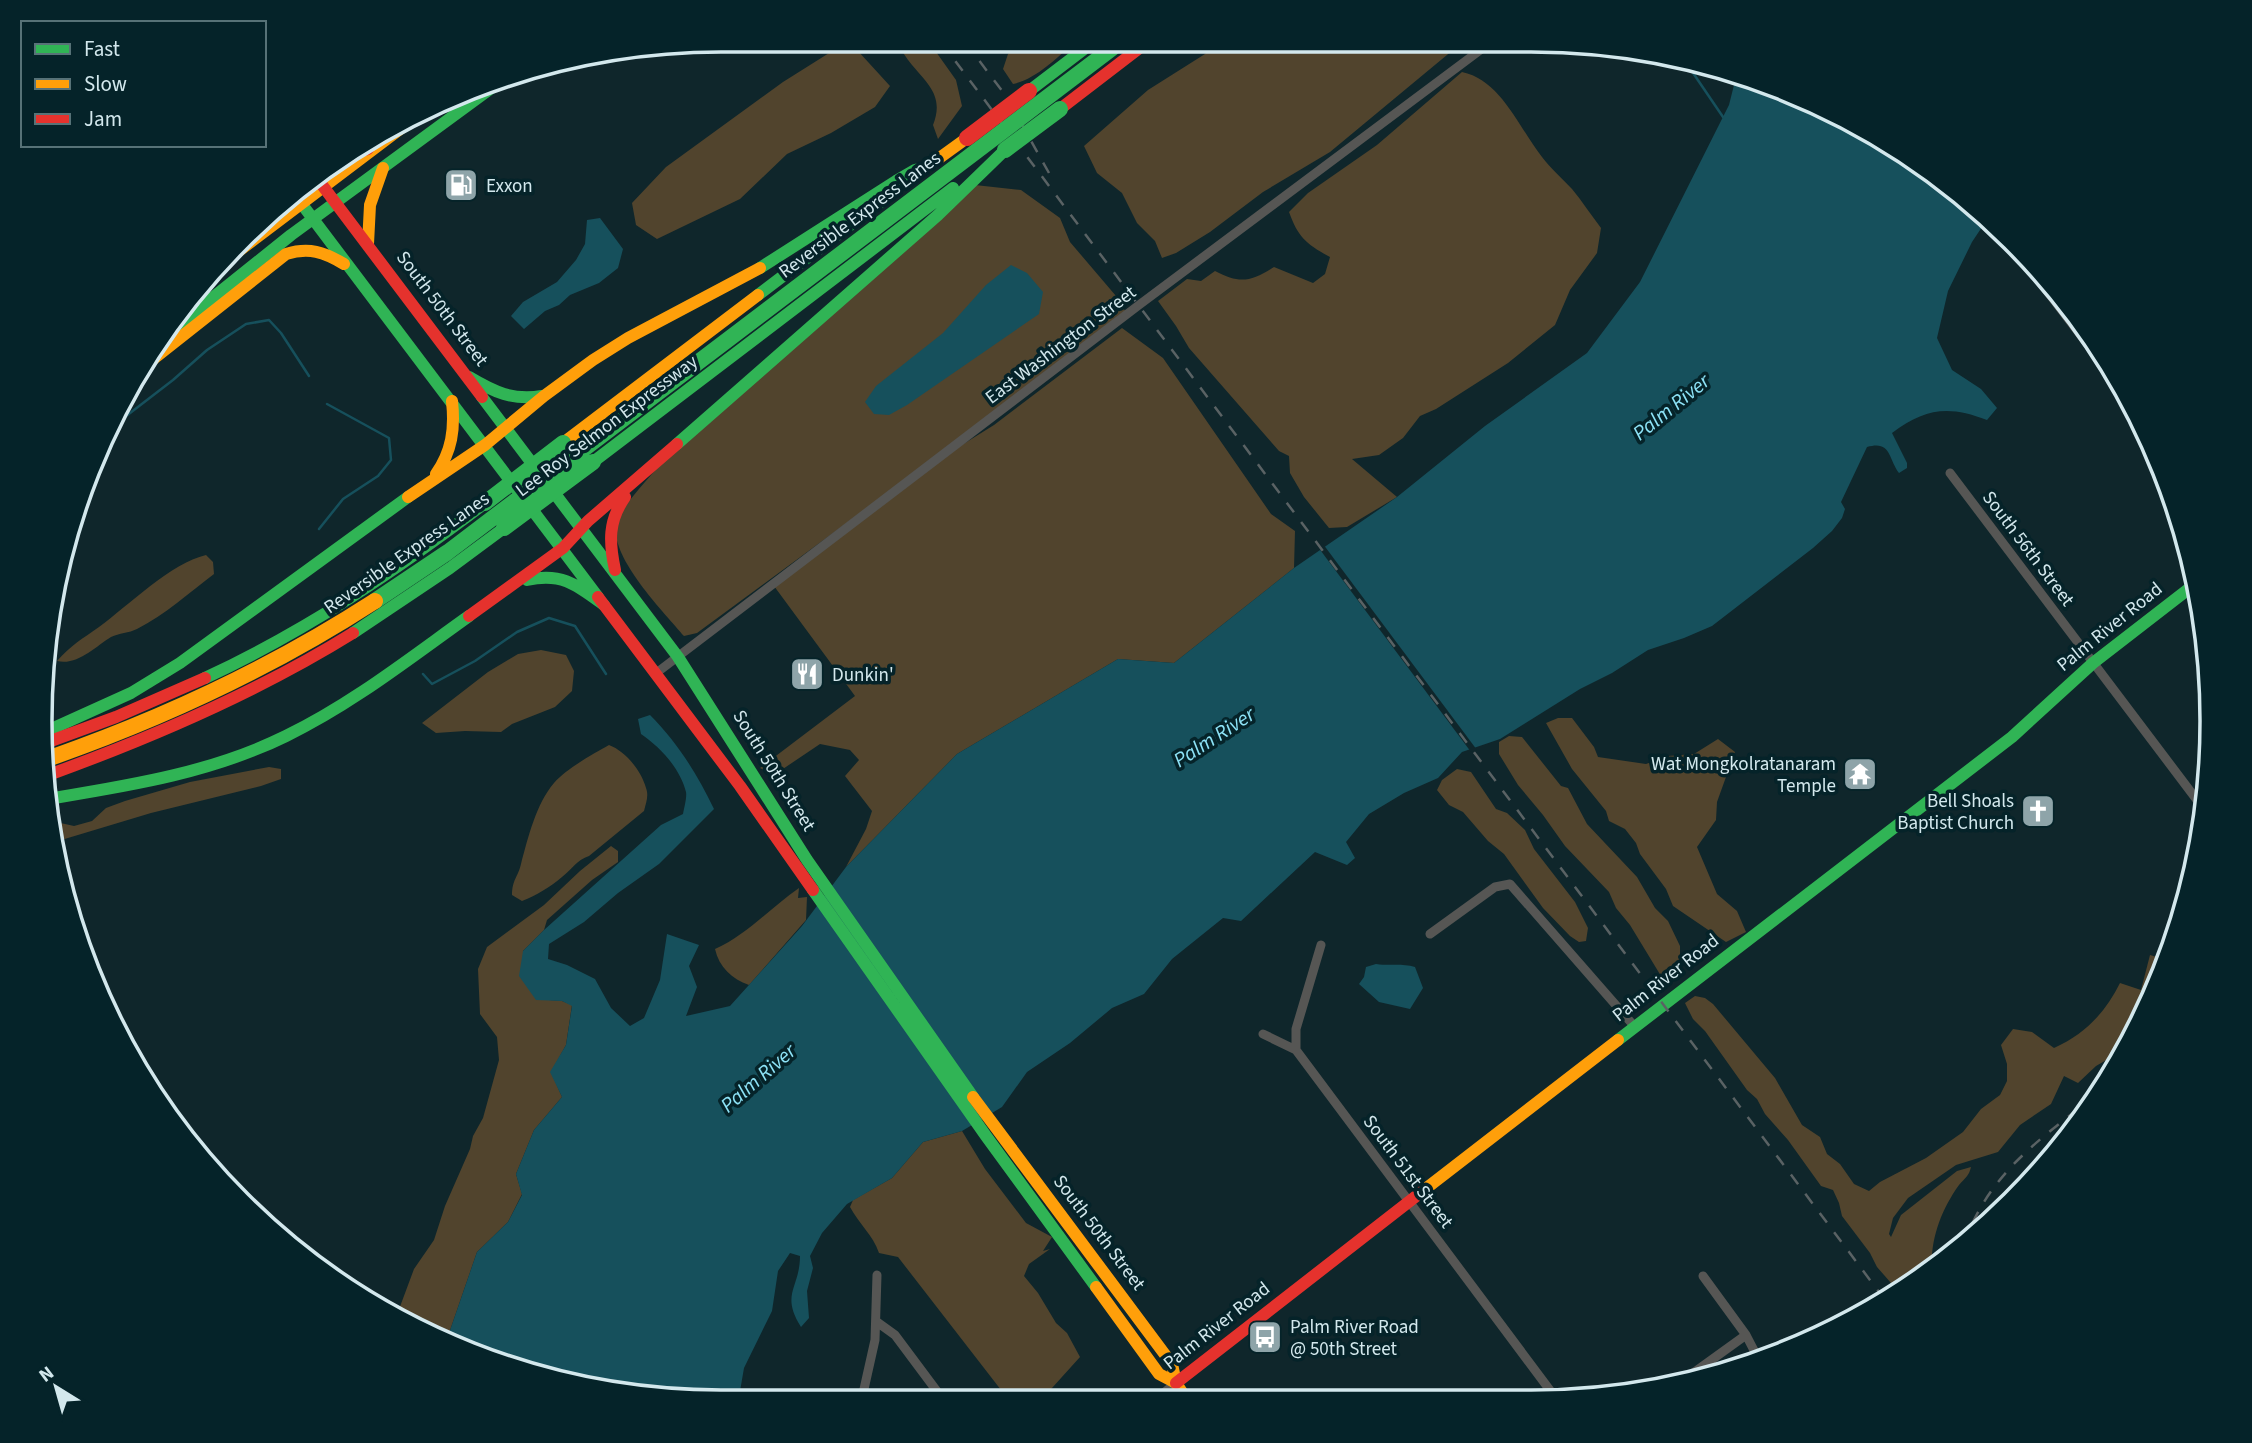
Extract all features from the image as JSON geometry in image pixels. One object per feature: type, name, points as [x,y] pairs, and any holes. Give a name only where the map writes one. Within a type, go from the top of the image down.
[{"type":"main road","name":"Lee Roy Selmon Expressway","points":[[53,740],[164,697],[267,647],[395,570],[1080,52]]},
{"type":"main road","name":"Reversible Express Lanes","points":[[54,757],[159,717],[246,676],[323,634],[388,594],[480,528],[1107,52]]},
{"type":"main road","name":"Lee Roy Selmon Expressway","points":[[55,773],[191,720],[285,674],[382,617],[434,581],[1134,52]]},
{"type":"main road","points":[[190,315],[335,201],[475,99]]},
{"type":"main road","points":[[368,244],[368,206],[373,188],[386,163]]},
{"type":"main road","points":[[57,798],[186,774],[237,757],[285,737],[369,688],[512,587],[562,548],[582,526],[641,477],[987,165]]},
{"type":"main road","points":[[52,729],[131,693],[180,663],[425,485],[485,445],[544,396],[617,344],[751,274],[895,181],[926,167]]},
{"type":"main road","name":"South 50th Street","points":[[322,185],[582,526],[678,657],[802,864]]},
{"type":"main road","name":"South 50th Street","points":[[300,202],[655,674],[802,864],[991,1133],[1172,1364],[1176,1383],[1181,1390]]},
{"type":"main road","points":[[165,349],[286,254],[308,248],[350,267]]},
{"type":"main road","points":[[469,377],[499,395],[512,399],[544,396]]},
{"type":"main road","points":[[425,485],[444,463],[451,450],[454,426],[452,401]]},
{"type":"main road","points":[[615,570],[609,536],[612,517],[641,477]]},
{"type":"main road","points":[[512,587],[539,576],[554,575],[576,583],[604,605]]},
{"type":"main road","name":"Palm River Road","points":[[1176,1383],[2012,737],[2093,663],[2187,590]]},
{"type":"street","name":"East Washington Street","points":[[655,674],[1478,52]]},
{"type":"street","name":"South 56th Street","points":[[1950,473],[2195,798]]},
{"type":"street","points":[[1430,934],[1495,887],[1510,884],[1635,1027]]},
{"type":"street","points":[[1263,1034],[1297,1050],[1296,1029],[1321,945]]},
{"type":"street","name":"South 51st Street","points":[[1297,1050],[1549,1390]]},
{"type":"street","points":[[864,1390],[877,1322],[877,1275]]},
{"type":"street","points":[[1703,1276],[1746,1335],[1755,1352]]},
{"type":"street","points":[[877,1322],[895,1335],[935,1390]]},
{"type":"street","points":[[1698,1369],[1746,1335]]},
{"type":"street","name":"Palm River Road","points":[[1167,1390],[1176,1383]]},
{"type":"shaded area","points":[[831,52],[859,52],[890,86],[875,107],[831,133],[787,154],[740,199],[657,239],[636,225],[632,203],[666,167],[783,82]]},
{"type":"shaded area","points":[[903,52],[936,52],[956,80],[962,106],[938,139],[933,125],[936,99]]},
{"type":"shaded area","points":[[1064,52],[1038,73],[1013,84],[1003,69],[1008,54]]},
{"type":"shaded area","points":[[1451,52],[1330,152],[1263,192],[1210,232],[1176,253],[1162,258],[1155,241],[1137,223],[1122,193],[1097,173],[1084,146],[1148,90],[1205,54]]},
{"type":"shaded area","points":[[1462,72],[1476,77],[1498,95],[1545,161],[1579,198],[1601,228],[1597,253],[1570,290],[1555,325],[1508,363],[1436,409],[1420,416],[1403,438],[1379,455],[1352,459],[1397,497],[1347,527],[1329,528],[1304,497],[1290,473],[1289,456],[1279,451],[1189,348],[1158,301],[1187,279],[1201,281],[1215,271],[1231,278],[1245,280],[1274,267],[1313,283],[1325,274],[1330,257],[1304,239],[1289,212],[1308,193],[1377,145]]},
{"type":"shaded area","points":[[975,185],[1021,190],[1060,218],[1070,242],[1116,296],[1127,314],[697,633],[684,636],[639,582],[620,550],[616,534],[617,521],[624,508],[656,469]]},
{"type":"shaded area","points":[[1122,328],[1163,358],[1271,514],[1295,531],[1294,568],[1174,663],[1118,659],[957,754],[846,867],[866,829],[872,811],[845,776],[859,760],[850,750],[820,744],[774,775],[760,768],[855,696],[774,586]]},
{"type":"shaded area","points":[[206,555],[213,562],[214,574],[167,610],[137,629],[111,637],[79,658],[57,661],[72,646],[165,575],[193,559]]},
{"type":"shaded area","points":[[541,650],[566,655],[574,671],[572,691],[555,707],[512,724],[501,732],[436,733],[422,723],[488,672],[518,654]]},
{"type":"shaded area","points":[[1558,718],[1572,718],[1594,747],[1598,757],[1646,764],[1668,756],[1694,754],[1718,739],[1735,752],[1717,802],[1716,820],[1697,847],[1717,894],[1737,911],[1746,932],[1726,942],[1673,906],[1666,889],[1640,854],[1636,843],[1625,829],[1609,821],[1606,811],[1572,769],[1546,723]]},
{"type":"shaded area","points":[[1509,736],[1522,737],[1561,786],[1568,788],[1587,824],[1637,877],[1655,908],[1668,921],[1680,946],[1680,962],[1675,978],[1671,981],[1661,976],[1630,925],[1616,908],[1609,892],[1565,846],[1518,785],[1499,754],[1499,742]]},
{"type":"shaded area","points":[[609,745],[626,756],[644,781],[647,800],[644,811],[548,887],[522,901],[512,895],[533,822],[548,791],[565,772]]},
{"type":"shaded area","points":[[269,767],[281,769],[281,779],[261,786],[151,813],[63,840],[60,823],[74,826],[92,821],[106,808],[190,782]]},
{"type":"shaded area","points":[[1457,769],[1471,772],[1496,809],[1507,813],[1525,830],[1534,849],[1575,902],[1588,928],[1586,941],[1579,942],[1570,936],[1543,908],[1504,854],[1488,841],[1463,812],[1449,805],[1437,790],[1442,780]]},
{"type":"shaded area","points":[[611,846],[618,851],[618,862],[592,880],[547,920],[544,930],[523,951],[536,999],[562,1001],[572,1005],[566,1045],[551,1072],[562,1097],[534,1130],[516,1174],[522,1194],[508,1222],[477,1252],[449,1333],[400,1308],[414,1269],[434,1240],[473,1136],[483,1118],[499,1060],[497,1037],[480,1014],[478,969],[487,947],[544,905]]},
{"type":"shaded area","points":[[799,888],[798,898],[807,897],[806,920],[749,985],[732,976],[723,967],[715,949],[748,929]]},
{"type":"shaded area","points":[[2150,955],[2157,957],[2131,1017],[2108,1059],[2078,1083],[2064,1076],[2051,1104],[2020,1125],[1998,1152],[1956,1165],[1908,1198],[1893,1218],[1889,1234],[1891,1237],[1901,1215],[1957,1171],[1971,1167],[1942,1215],[1932,1256],[1892,1284],[1842,1216],[1833,1190],[1821,1186],[1705,1031],[1693,1019],[1685,1003],[1695,996],[1705,998],[1713,1004],[1775,1078],[1802,1125],[1820,1137],[1827,1154],[1840,1164],[1854,1184],[1869,1191],[1880,1182],[1926,1158],[1963,1132],[1981,1109],[2000,1095],[2007,1081],[2007,1064],[2001,1045],[2013,1029],[2032,1032],[2054,1048],[2085,1029],[2108,1004],[2120,983],[2141,990]]},
{"type":"shaded area","points":[[962,1131],[985,1169],[1026,1223],[1052,1237],[1043,1251],[1050,1249],[1029,1264],[1024,1276],[1056,1323],[1067,1333],[1080,1357],[1050,1390],[1001,1390],[898,1257],[879,1253],[850,1207],[853,1200],[892,1178],[923,1142]]},
{"type":"water","name":"Palm River","points":[[1734,84],[1787,103],[1826,121],[1902,165],[1982,228],[1948,291],[1937,338],[1952,370],[1981,389],[1997,408],[1987,420],[1949,411],[1915,418],[1892,433],[1907,463],[1907,468],[1899,473],[1885,448],[1875,445],[1867,447],[1841,502],[1845,509],[1842,518],[1832,531],[1712,626],[1648,650],[1500,739],[1462,752],[1438,778],[1404,793],[1369,814],[1346,842],[1355,858],[1347,865],[1315,852],[1241,921],[1223,918],[1172,959],[1144,994],[1112,1008],[1070,1043],[1027,1072],[1002,1107],[962,1131],[923,1142],[892,1178],[847,1204],[822,1233],[810,1256],[813,1268],[807,1291],[809,1318],[801,1327],[791,1298],[800,1256],[790,1253],[778,1271],[772,1311],[744,1368],[740,1390],[678,1389],[591,1378],[506,1355],[449,1333],[477,1252],[508,1222],[522,1195],[516,1174],[534,1130],[562,1097],[550,1072],[566,1045],[572,1006],[562,1001],[536,1000],[519,976],[523,951],[661,825],[683,814],[686,792],[683,783],[662,752],[641,734],[638,719],[650,715],[669,737],[694,771],[714,809],[659,864],[618,893],[584,922],[549,944],[548,959],[595,979],[611,1008],[630,1026],[644,1018],[660,980],[667,934],[699,945],[689,966],[697,987],[686,1016],[730,1006],[802,926],[846,867],[957,754],[1118,659],[1174,663],[1294,568],[1397,497],[1485,426],[1587,353],[1640,282],[1729,105]]},
{"type":"water","points":[[600,218],[623,249],[618,268],[599,283],[570,295],[559,305],[545,311],[524,329],[511,316],[523,302],[557,282],[576,260],[585,244],[587,220]]},
{"type":"water","points":[[1011,265],[1027,273],[1043,292],[1039,314],[907,405],[889,415],[874,414],[865,402],[876,386],[943,333],[986,285]]},
{"type":"water","points":[[1376,964],[1415,967],[1423,988],[1410,1009],[1379,1002],[1359,984],[1366,967]]},
{"type":"pier","points":[[1323,544],[1477,750],[1471,752],[1318,547]]},
{"type":"waterway","points":[[1693,72],[1723,117]]},
{"type":"waterway","points":[[127,416],[207,350],[246,324],[269,320],[281,333],[309,376]]},
{"type":"waterway","points":[[319,529],[343,499],[378,476],[391,460],[389,438],[327,404]]},
{"type":"waterway","points":[[423,674],[432,684],[475,661],[517,632],[549,618],[575,626],[606,674]]},
{"type":"railway","points":[[949,52],[1879,1292]]},
{"type":"railway","points":[[973,52],[1006,96],[1049,173]]},
{"type":"railway","points":[[1972,1224],[1994,1187],[2022,1155],[2072,1114]]},
{"type":"traffic: fast","points":[[1029,91],[1080,52]]},
{"type":"traffic: fast","points":[[375,601],[448,552],[1107,52]]},
{"type":"traffic: fast","points":[[189,317],[291,235],[477,99]]},
{"type":"traffic: fast","points":[[1005,150],[1060,109]]},
{"type":"traffic: fast","points":[[677,444],[938,215],[1005,150]]},
{"type":"traffic: fast","points":[[760,268],[896,181],[926,167]]},
{"type":"traffic: fast","points":[[593,462],[953,188]]},
{"type":"traffic: fast","points":[[758,295],[883,200]]},
{"type":"traffic: fast","points":[[300,202],[598,597]]},
{"type":"traffic: fast","points":[[469,377],[504,394],[542,396]]},
{"type":"traffic: fast","points":[[482,397],[678,657],[807,860],[973,1097]]},
{"type":"traffic: fast","points":[[485,503],[563,443]]},
{"type":"traffic: fast","points":[[504,528],[593,462]]},
{"type":"traffic: fast","points":[[52,729],[131,693],[180,663],[408,497]]},
{"type":"traffic: fast","points":[[205,678],[315,620],[418,552],[485,503]]},
{"type":"traffic: fast","points":[[353,633],[504,528]]},
{"type":"traffic: fast","points":[[527,580],[560,579],[604,605]]},
{"type":"traffic: fast","points":[[1618,1040],[2012,737],[2093,663],[2187,590]]},
{"type":"traffic: fast","points":[[57,797],[172,776],[230,759],[286,736],[334,710],[380,680],[469,616]]},
{"type":"traffic: fast","points":[[813,890],[1096,1287]]},
{"type":"traffic: slow","points":[[920,172],[967,138]]},
{"type":"traffic: slow","points":[[275,224],[364,156]]},
{"type":"traffic: slow","points":[[368,244],[370,205],[383,168]]},
{"type":"traffic: slow","points":[[165,349],[286,254],[316,252],[344,264]]},
{"type":"traffic: slow","points":[[408,497],[485,445],[593,360],[628,338],[760,268]]},
{"type":"traffic: slow","points":[[563,443],[758,295]]},
{"type":"traffic: slow","points":[[436,474],[446,457],[451,439],[452,401]]},
{"type":"traffic: slow","points":[[54,757],[135,726],[217,689],[297,648],[375,601]]},
{"type":"traffic: slow","points":[[1424,1190],[1618,1040]]},
{"type":"traffic: slow","points":[[973,1097],[1172,1364],[1176,1383],[1181,1390]]},
{"type":"traffic: slow","points":[[1096,1287],[1159,1374],[1176,1383]]},
{"type":"traffic: jam","points":[[1060,109],[1134,52]]},
{"type":"traffic: jam","points":[[967,138],[1029,91]]},
{"type":"traffic: jam","points":[[322,185],[482,397]]},
{"type":"traffic: jam","points":[[469,616],[563,548],[588,521],[677,444]]},
{"type":"traffic: jam","points":[[615,570],[611,532],[615,515],[625,497]]},
{"type":"traffic: jam","points":[[598,597],[740,786],[813,890]]},
{"type":"traffic: jam","points":[[55,773],[129,744],[243,694],[353,633]]},
{"type":"traffic: jam","points":[[53,740],[116,717],[205,678]]},
{"type":"traffic: jam","points":[[1176,1383],[1424,1190]]},
{"type":"place","name":"Exxon","points":[[461,185]]},
{"type":"place","name":"Dunkin'","points":[[807,674]]},
{"type":"place","name":"Wat Mongkolratanaram Temple","points":[[1860,774]]},
{"type":"place","name":"Bell Shoals Baptist Church","points":[[2038,811]]},
{"type":"place","name":"Palm River Road @ 50th Street","points":[[1265,1337]]}]
